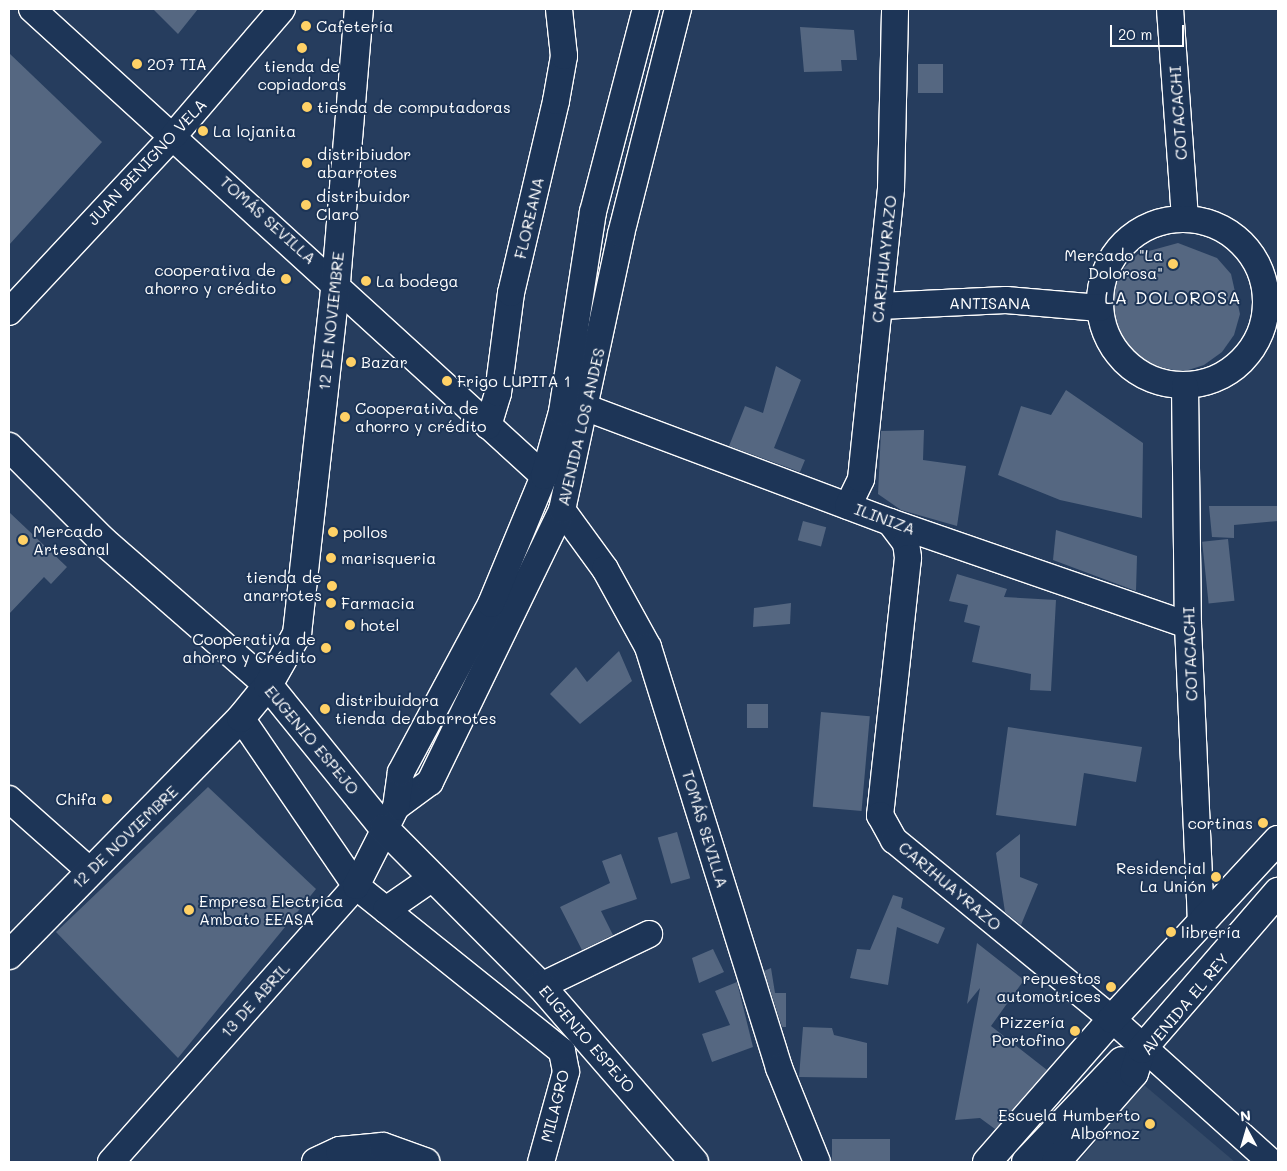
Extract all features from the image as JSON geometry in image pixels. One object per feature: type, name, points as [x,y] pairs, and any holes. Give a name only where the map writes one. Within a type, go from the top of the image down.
[{"type":"street","name":"TOMÁS SEVILLA","points":[[32,9],[336,282],[488,426],[544,476]]},
{"type":"street","name":"JUAN BENIGNO VELA","points":[[9,312],[174,135],[282,9]]},
{"type":"street","name":"12 DE NOVIEMBRE","points":[[9,954],[89,870],[163,801],[241,718],[268,685],[297,634],[336,282],[359,9]]},
{"type":"street","name":"FLOREANA","points":[[488,426],[498,392],[511,293],[556,101],[564,56],[559,9]]},
{"type":"street","name":"AVENIDA LOS ANDES","points":[[390,817],[402,772],[492,604],[544,476],[562,412],[593,212],[646,9]]},
{"type":"street","name":"AVENIDA LOS ANDES","points":[[390,817],[430,782],[562,510],[584,407],[678,9]]},
{"type":"street","name":"CARIHUAYRAZO","points":[[848,506],[861,479],[880,306],[891,188],[895,9]]},
{"type":"street","name":"COTACACHI","points":[[1170,9],[1185,217]]},
{"type":"street","points":[[1185,217],[1225,228],[1249,250],[1273,295],[1264,329],[1246,358],[1218,378],[1185,386],[1149,378],[1120,357],[1103,326],[1100,308],[1104,274],[1122,244],[1151,224],[1185,217]]},
{"type":"street","name":"ANTISANA","points":[[880,306],[1006,300],[1100,308]]},
{"type":"street","name":"COTACACHI","points":[[1185,386],[1188,625],[1201,923]]},
{"type":"street","name":"ILINIZA","points":[[584,407],[890,522],[1188,625]]},
{"type":"street","name":"EUGENIO ESPEJO","points":[[9,447],[102,540],[268,685],[390,817],[431,878],[541,986],[694,1162]]},
{"type":"street","name":"TOMÁS SEVILLA","points":[[562,510],[606,569],[648,647],[778,1068],[817,1162]]},
{"type":"street","name":"CARIHUAYRAZO","points":[[890,522],[906,544],[908,558],[880,815],[894,840],[1112,1019],[1142,1049],[1271,1162]]},
{"type":"street","points":[[241,718],[356,886],[386,910],[431,878]]},
{"type":"street","points":[[9,799],[89,870]]},
{"type":"street","name":"13 DE ABRIL","points":[[111,1162],[356,886],[390,817]]},
{"type":"street","points":[[987,1162],[1112,1019],[1278,840]]},
{"type":"street","name":"AVENIDA EL REY","points":[[1056,1162],[1134,1073],[1142,1049],[1278,892]]},
{"type":"street","name":"MILAGRO","points":[[386,910],[562,1051],[566,1072],[541,1162]]},
{"type":"street","points":[[541,986],[649,934]]},
{"type":"street","points":[[1026,1162],[1118,1063],[1142,1049]]},
{"type":"street","points":[[316,1162],[354,1148],[426,1162]]},
{"type":"shaded area","name":"Escuela Humberto Albornoz","points":[[1144,1085],[1235,1162],[1078,1162]]},
{"type":"building","points":[[153,9],[198,9],[178,34]]},
{"type":"building","points":[[800,27],[854,30],[857,60],[841,60],[842,71],[804,72]]},
{"type":"building","points":[[9,53],[102,142],[9,245]]},
{"type":"building","points":[[918,64],[943,64],[943,93],[918,93]]},
{"type":"building","points":[[1178,243],[1217,258],[1231,274],[1240,314],[1234,335],[1222,352],[1204,365],[1182,372],[1142,363],[1125,349],[1112,317],[1113,288],[1123,269],[1138,254]]},
{"type":"building","points":[[776,366],[801,380],[774,448],[805,460],[800,472],[729,446],[745,406],[763,413]]},
{"type":"building","points":[[1066,390],[1143,443],[1142,518],[1060,500],[998,475],[1021,406],[1051,415]]},
{"type":"building","points":[[924,430],[923,460],[966,466],[957,526],[901,510],[878,494],[881,431]]},
{"type":"building","points":[[1209,506],[1278,506],[1278,521],[1234,525],[1234,538],[1212,537]]},
{"type":"building","name":"Mercado Artesanal","points":[[9,512],[67,567],[51,584],[44,577],[9,614]]},
{"type":"building","points":[[803,521],[826,527],[821,547],[798,540]]},
{"type":"building","points":[[1056,530],[1137,556],[1136,591],[1053,560]]},
{"type":"building","points":[[1228,539],[1234,601],[1209,603],[1202,542]]},
{"type":"building","points":[[957,574],[1007,589],[1004,597],[1056,600],[1051,691],[1030,690],[1031,674],[972,662],[980,626],[964,622],[968,605],[949,601]]},
{"type":"building","points":[[791,603],[790,624],[753,627],[754,608]]},
{"type":"building","points":[[619,651],[632,681],[580,724],[550,694],[576,667],[587,682]]},
{"type":"building","points":[[747,704],[768,704],[768,728],[747,728]]},
{"type":"building","points":[[821,712],[870,716],[862,811],[813,807]]},
{"type":"building","points":[[1008,727],[1142,747],[1136,782],[1084,773],[1076,826],[996,815]]},
{"type":"building","name":"Empresa Electrica Ambato EEASA","points":[[208,787],[316,889],[178,1058],[56,932]]},
{"type":"building","points":[[677,832],[690,878],[671,884],[658,838]]},
{"type":"building","points":[[1020,834],[1020,877],[1038,884],[1021,925],[1005,912],[996,853]]},
{"type":"building","points":[[621,854],[637,899],[601,911],[613,935],[582,950],[560,907],[610,883],[602,861]]},
{"type":"building","points":[[893,895],[903,898],[901,908],[945,928],[938,944],[897,927],[888,985],[850,978],[857,949],[870,950]]},
{"type":"building","points":[[977,943],[1024,980],[991,1026],[1047,1070],[995,1129],[980,1118],[955,1120],[980,988],[967,1004]]},
{"type":"building","points":[[713,949],[724,972],[699,983],[692,958]]},
{"type":"building","points":[[771,968],[775,993],[786,993],[786,1027],[782,1027],[764,971]]},
{"type":"building","points":[[737,982],[753,1047],[712,1062],[702,1034],[730,1025],[715,991]]},
{"type":"building","points":[[803,1027],[832,1028],[834,1035],[867,1043],[867,1078],[799,1077]]},
{"type":"building","points":[[832,1139],[890,1139],[890,1162],[832,1162]]},
{"type":"place","name":"Cafetería","points":[[306,26]]},
{"type":"place","name":"tienda de copiadoras","points":[[302,48]]},
{"type":"place","name":"207 TIA","points":[[137,64]]},
{"type":"place","name":"tienda de computadoras","points":[[307,107]]},
{"type":"place","name":"La lojanita","points":[[203,131]]},
{"type":"place","name":"distribiudor abarrotes","points":[[307,163]]},
{"type":"place","name":"distribuidor Claro","points":[[306,205]]},
{"type":"place","name":"Mercado \"La Dolorosa\"","points":[[1173,264]]},
{"type":"place","name":"cooperativa de ahorro y crédito","points":[[286,279]]},
{"type":"place","name":"La bodega","points":[[366,281]]},
{"type":"place","name":"Bazar","points":[[351,362]]},
{"type":"place","name":"Frigo LUPITA 1","points":[[447,381]]},
{"type":"place","name":"Cooperativa de ahorro y crédito","points":[[345,417]]},
{"type":"place","name":"pollos","points":[[333,532]]},
{"type":"place","name":"Mercado Artesanal","points":[[23,540]]},
{"type":"place","name":"marisqueria","points":[[331,558]]},
{"type":"place","name":"tienda de anarrotes","points":[[332,586]]},
{"type":"place","name":"Farmacia","points":[[331,603]]},
{"type":"place","name":"hotel","points":[[350,625]]},
{"type":"place","name":"Cooperativa de ahorro y Crédito","points":[[326,648]]},
{"type":"place","name":"distribuidora tienda de abarrotes","points":[[325,709]]},
{"type":"place","name":"Chifa","points":[[107,799]]},
{"type":"place","name":"cortinas","points":[[1263,823]]},
{"type":"place","name":"Residencial La Unión","points":[[1216,877]]},
{"type":"place","name":"Empresa Electrica Ambato EEASA","points":[[189,910]]},
{"type":"place","name":"librería","points":[[1171,932]]},
{"type":"place","name":"repuestos automotrices","points":[[1111,987]]},
{"type":"place","name":"Pizzería Portofino","points":[[1075,1031]]},
{"type":"place","name":"Escuela Humberto Albornoz","points":[[1150,1124]]},
{"type":"district","name":"LA DOLOROSA","points":[[1173,297]]}]
